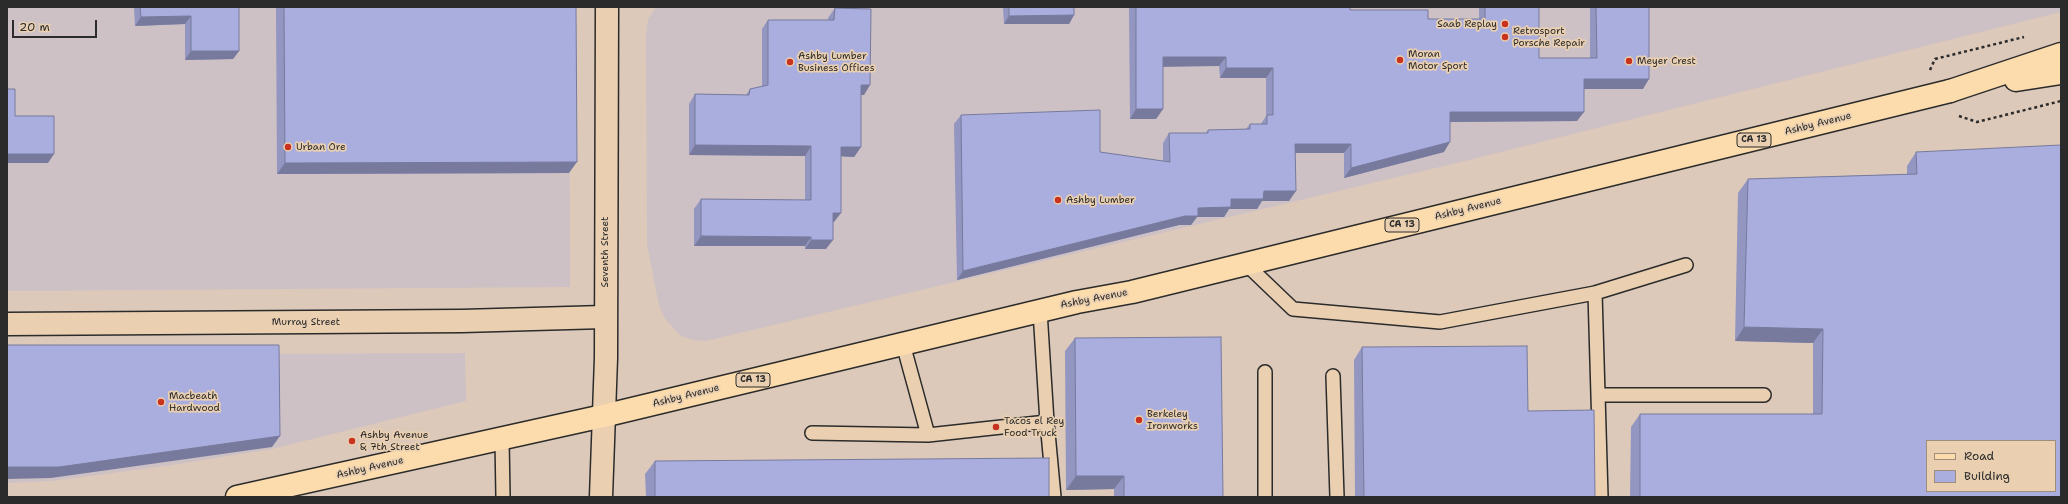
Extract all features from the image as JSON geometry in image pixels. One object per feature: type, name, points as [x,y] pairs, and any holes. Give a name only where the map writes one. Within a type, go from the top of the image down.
[{"type":"main road","name":"CA 13","points":[[1950,92],[2061,54]]},
{"type":"main road","name":"CA 13","points":[[1950,92],[2061,73]]},
{"type":"main road","name":"Ashby Avenue","points":[[236,497],[603,416],[1040,311],[1132,292],[1950,92]]},
{"type":"street","name":"Seventh Street","points":[[600,497],[606,358],[604,317],[607,7]]},
{"type":"street","name":"Murray Street","points":[[7,324],[462,321],[604,317]]},
{"type":"lane","points":[[1246,264],[1293,309],[1422,322],[1440,322],[1595,293],[1686,265]]},
{"type":"lane","points":[[1595,293],[1601,497]]},
{"type":"lane","points":[[1040,311],[1047,422],[1054,497]]},
{"type":"lane","points":[[903,344],[928,435]]},
{"type":"lane","points":[[1265,372],[1265,497]]},
{"type":"lane","points":[[1334,376],[1337,497]]},
{"type":"lane","points":[[1599,395],[1764,395]]},
{"type":"lane","points":[[812,433],[928,435],[1047,422]]},
{"type":"lane","points":[[502,439],[503,497]]},
{"type":"shaded area","name":"Urban Ore","points":[[7,7],[569,7],[570,287],[7,291]]},
{"type":"shaded area","points":[[656,7],[2061,7],[2061,12],[1461,162],[706,341],[693,340],[681,336],[665,319],[659,306],[647,244],[646,35],[648,19]]},
{"type":"shaded area","points":[[465,353],[466,401],[272,449],[172,465],[52,481],[7,483],[7,355]]},
{"type":"building","points":[[140,7],[239,7],[239,51],[191,51],[191,16],[141,17]]},
{"type":"building","points":[[284,7],[576,7],[577,162],[285,163]]},
{"type":"building","points":[[1009,7],[1074,7],[1074,15],[1009,16]]},
{"type":"building","points":[[1136,7],[1350,7],[1350,10],[1428,10],[1428,19],[1485,19],[1485,7],[1539,7],[1539,58],[1597,58],[1596,7],[1649,7],[1649,79],[1584,79],[1584,112],[1450,112],[1450,142],[1351,168],[1351,144],[1295,144],[1296,191],[1264,191],[1263,199],[1231,199],[1231,207],[1198,208],[1198,216],[1185,216],[963,271],[961,115],[1100,110],[1100,152],[1170,162],[1169,133],[1208,133],[1208,130],[1250,129],[1250,124],[1267,124],[1267,115],[1273,115],[1273,68],[1226,68],[1226,57],[1163,57],[1163,109],[1136,109]]},
{"type":"building","points":[[835,8],[871,9],[870,85],[861,85],[861,147],[841,147],[841,213],[833,213],[833,240],[811,240],[811,237],[701,236],[701,199],[811,200],[811,146],[695,145],[695,94],[749,95],[750,89],[768,85],[768,20],[834,20]]},
{"type":"building","points":[[7,89],[15,89],[15,116],[54,116],[54,154],[7,154]]},
{"type":"building","points":[[2061,145],[2061,497],[1640,497],[1640,414],[1822,414],[1823,329],[1744,327],[1748,179],[1917,174],[1916,152]]},
{"type":"building","name":"Berkeley Ironworks","points":[[1221,337],[1223,497],[1124,497],[1124,476],[1076,476],[1075,338]]},
{"type":"building","name":"Macbeath Hardwood","points":[[7,345],[279,345],[280,436],[59,467],[7,467]]},
{"type":"building","points":[[1527,346],[1528,411],[1594,410],[1595,497],[1364,497],[1362,347]]},
{"type":"building","points":[[1049,458],[1049,497],[655,497],[655,461]]},
{"type":"place","name":"Saab Replay","points":[[1505,24]]},
{"type":"place","name":"Retrosport Porsche Repair","points":[[1505,37]]},
{"type":"place","name":"Moran Motor Sport","points":[[1400,60]]},
{"type":"place","name":"Meyer Crest","points":[[1629,61]]},
{"type":"place","name":"Ashby Lumber Business Offices","points":[[790,62]]},
{"type":"place","name":"Urban Ore","points":[[288,147]]},
{"type":"place","name":"Ashby Lumber","points":[[1058,200]]},
{"type":"place","name":"Macbeath Hardwood","points":[[161,402]]},
{"type":"place","name":"Berkeley Ironworks","points":[[1139,420]]},
{"type":"place","name":"Tacos el Rey Food Truck","points":[[996,427]]},
{"type":"place","name":"Ashby Avenue & 7th Street","points":[[352,441]]}]
